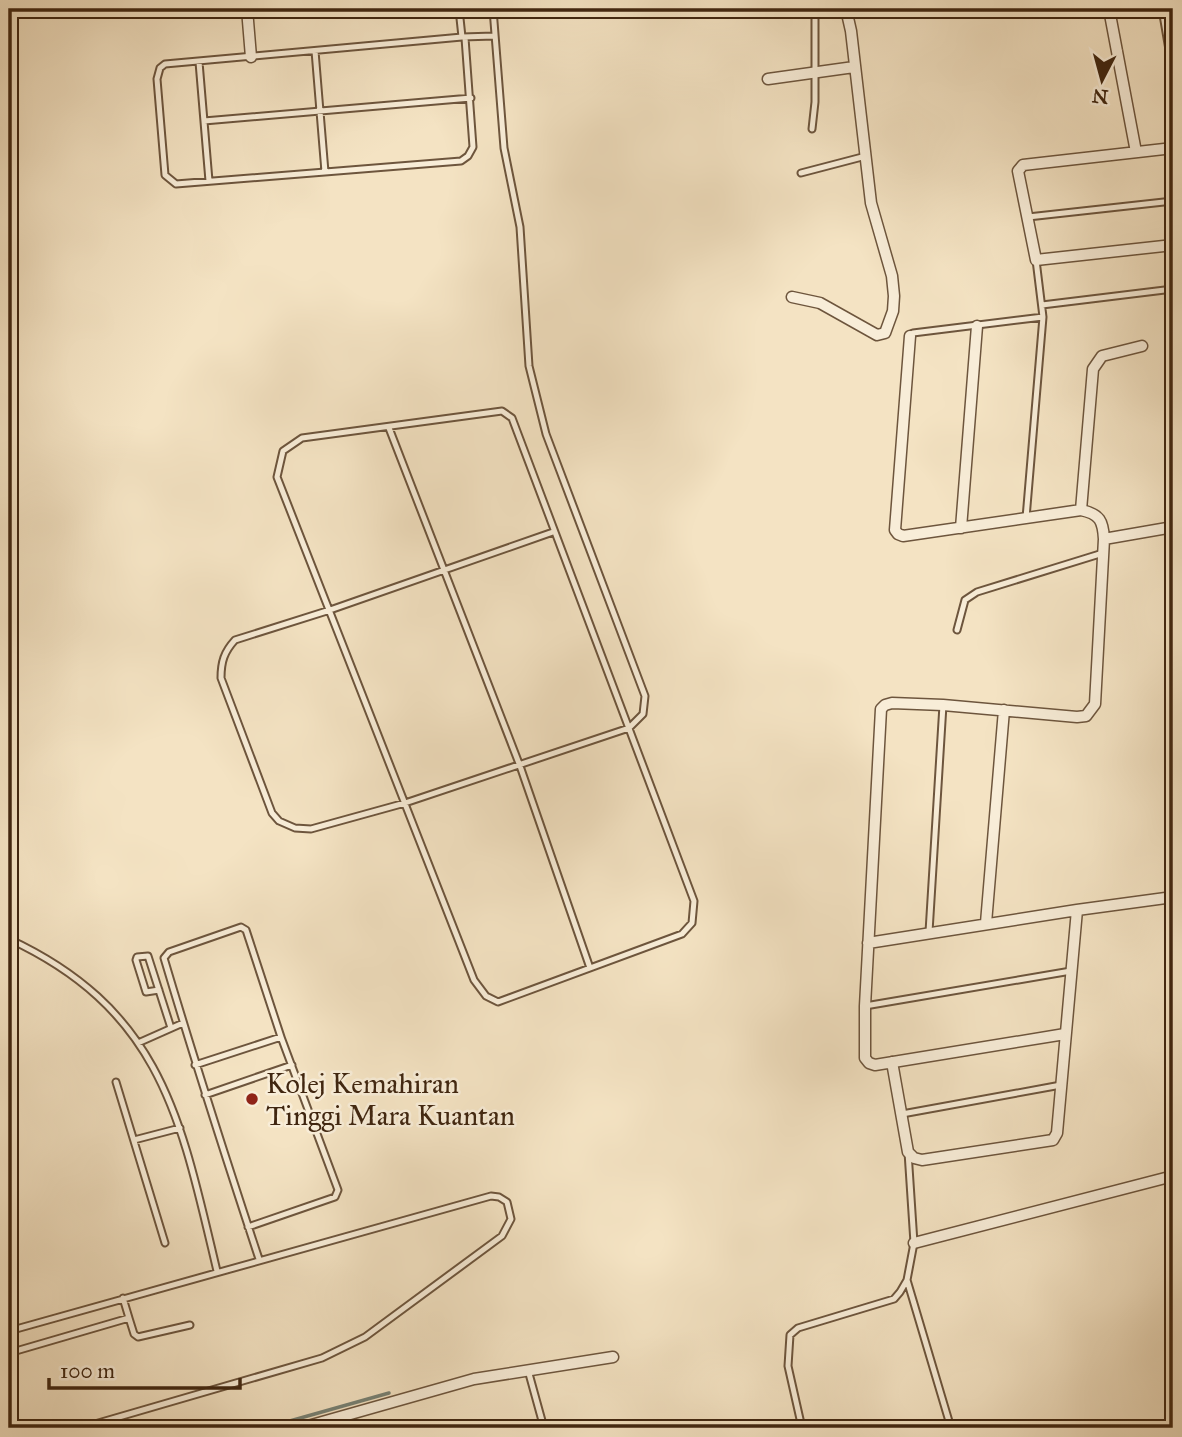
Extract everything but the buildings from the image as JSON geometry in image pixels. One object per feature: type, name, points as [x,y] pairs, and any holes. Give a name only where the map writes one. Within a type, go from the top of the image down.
[{"type":"street","points":[[247,9],[251,57]]},
{"type":"street","points":[[792,297],[820,303],[877,335],[885,333],[893,311],[892,276],[871,203],[866,156],[848,67],[851,31],[846,9]]},
{"type":"street","points":[[1109,9],[1136,152]]},
{"type":"street","points":[[768,79],[848,67]]},
{"type":"street","points":[[1173,148],[1023,165],[1018,171],[1036,260],[1173,245]]},
{"type":"street","points":[[961,528],[977,326]]},
{"type":"street","points":[[910,336],[895,530],[903,536],[1081,510],[1099,517],[1103,523],[1104,553],[1095,704],[1086,716],[1077,718],[943,705],[892,703],[881,709],[865,1006],[865,1058],[875,1065],[1065,1034]]},
{"type":"street","points":[[1081,510],[1093,369],[1102,356],[1142,346]]},
{"type":"street","points":[[1104,540],[1173,527]]},
{"type":"street","points":[[986,923],[1004,710]]},
{"type":"street","points":[[868,943],[986,923],[1173,897]]},
{"type":"street","points":[[892,1062],[908,1152],[914,1158],[922,1160],[1053,1140],[1057,1133],[1077,910]]},
{"type":"street","points":[[914,1243],[1173,1177]]},
{"type":"street","points":[[300,1428],[474,1379],[613,1357]]},
{"type":"lane","points":[[459,9],[463,38],[471,98],[473,147],[461,161],[176,184],[165,175],[157,79],[160,68],[165,64],[199,62],[315,51],[463,38],[494,36]]},
{"type":"lane","points":[[493,9],[504,148],[520,227],[529,366],[546,434],[645,696],[643,714],[629,728],[405,803],[311,829],[295,828],[279,821],[272,813],[221,678],[225,650],[235,640],[330,610],[553,532]]},
{"type":"lane","points":[[812,129],[816,71],[815,9]]},
{"type":"lane","points":[[1162,9],[1173,73]]},
{"type":"lane","points":[[315,51],[325,172]]},
{"type":"lane","points":[[199,62],[209,181]]},
{"type":"lane","points":[[204,121],[471,98]]},
{"type":"lane","points":[[801,173],[866,156]]},
{"type":"lane","points":[[1028,217],[1173,201]]},
{"type":"lane","points":[[1026,518],[1043,317],[1036,260]]},
{"type":"lane","points":[[1042,305],[1173,289]]},
{"type":"lane","points":[[910,336],[913,333],[1043,317]]},
{"type":"lane","points":[[502,411],[512,418],[553,532],[694,901],[692,922],[682,934],[498,1002],[486,996],[474,980],[277,477],[283,451],[302,438],[502,411]]},
{"type":"lane","points":[[389,428],[520,766],[590,968]]},
{"type":"lane","points":[[957,630],[965,600],[977,592],[1104,553]]},
{"type":"lane","points":[[929,933],[943,705]]},
{"type":"lane","points":[[248,1227],[335,1197],[338,1190],[281,1037],[246,930],[241,927],[166,954],[164,958],[195,1065],[248,1227],[259,1259]]},
{"type":"lane","points":[[9,939],[29,948],[79,980],[101,999],[138,1043],[159,1077],[180,1128],[189,1154],[217,1271]]},
{"type":"lane","points":[[159,989],[146,992],[137,957],[148,956],[159,989],[171,1028]]},
{"type":"lane","points":[[865,1006],[1071,971]]},
{"type":"lane","points":[[138,1043],[183,1023]]},
{"type":"lane","points":[[195,1065],[281,1037]]},
{"type":"lane","points":[[205,1095],[292,1065]]},
{"type":"lane","points":[[116,1082],[165,1243]]},
{"type":"lane","points":[[902,1114],[1061,1085]]},
{"type":"lane","points":[[134,1140],[180,1128]]},
{"type":"lane","points":[[803,1428],[788,1366],[790,1335],[798,1328],[894,1299],[907,1280],[914,1243],[908,1152]]},
{"type":"lane","points":[[9,1331],[491,1196],[507,1202],[511,1219],[502,1236],[365,1337],[344,1349],[309,1362],[81,1428]]},
{"type":"lane","points":[[907,1280],[951,1428]]},
{"type":"lane","points":[[123,1298],[134,1334],[138,1337],[190,1325]]},
{"type":"lane","points":[[9,1353],[129,1318]]},
{"type":"lane","points":[[528,1370],[544,1428]]},
{"type":"waterway","points":[[265,1428],[389,1393]]},
{"type":"place","name":"Kolej Kemahiran Tinggi Mara Kuantan","points":[[252,1099]]}]
